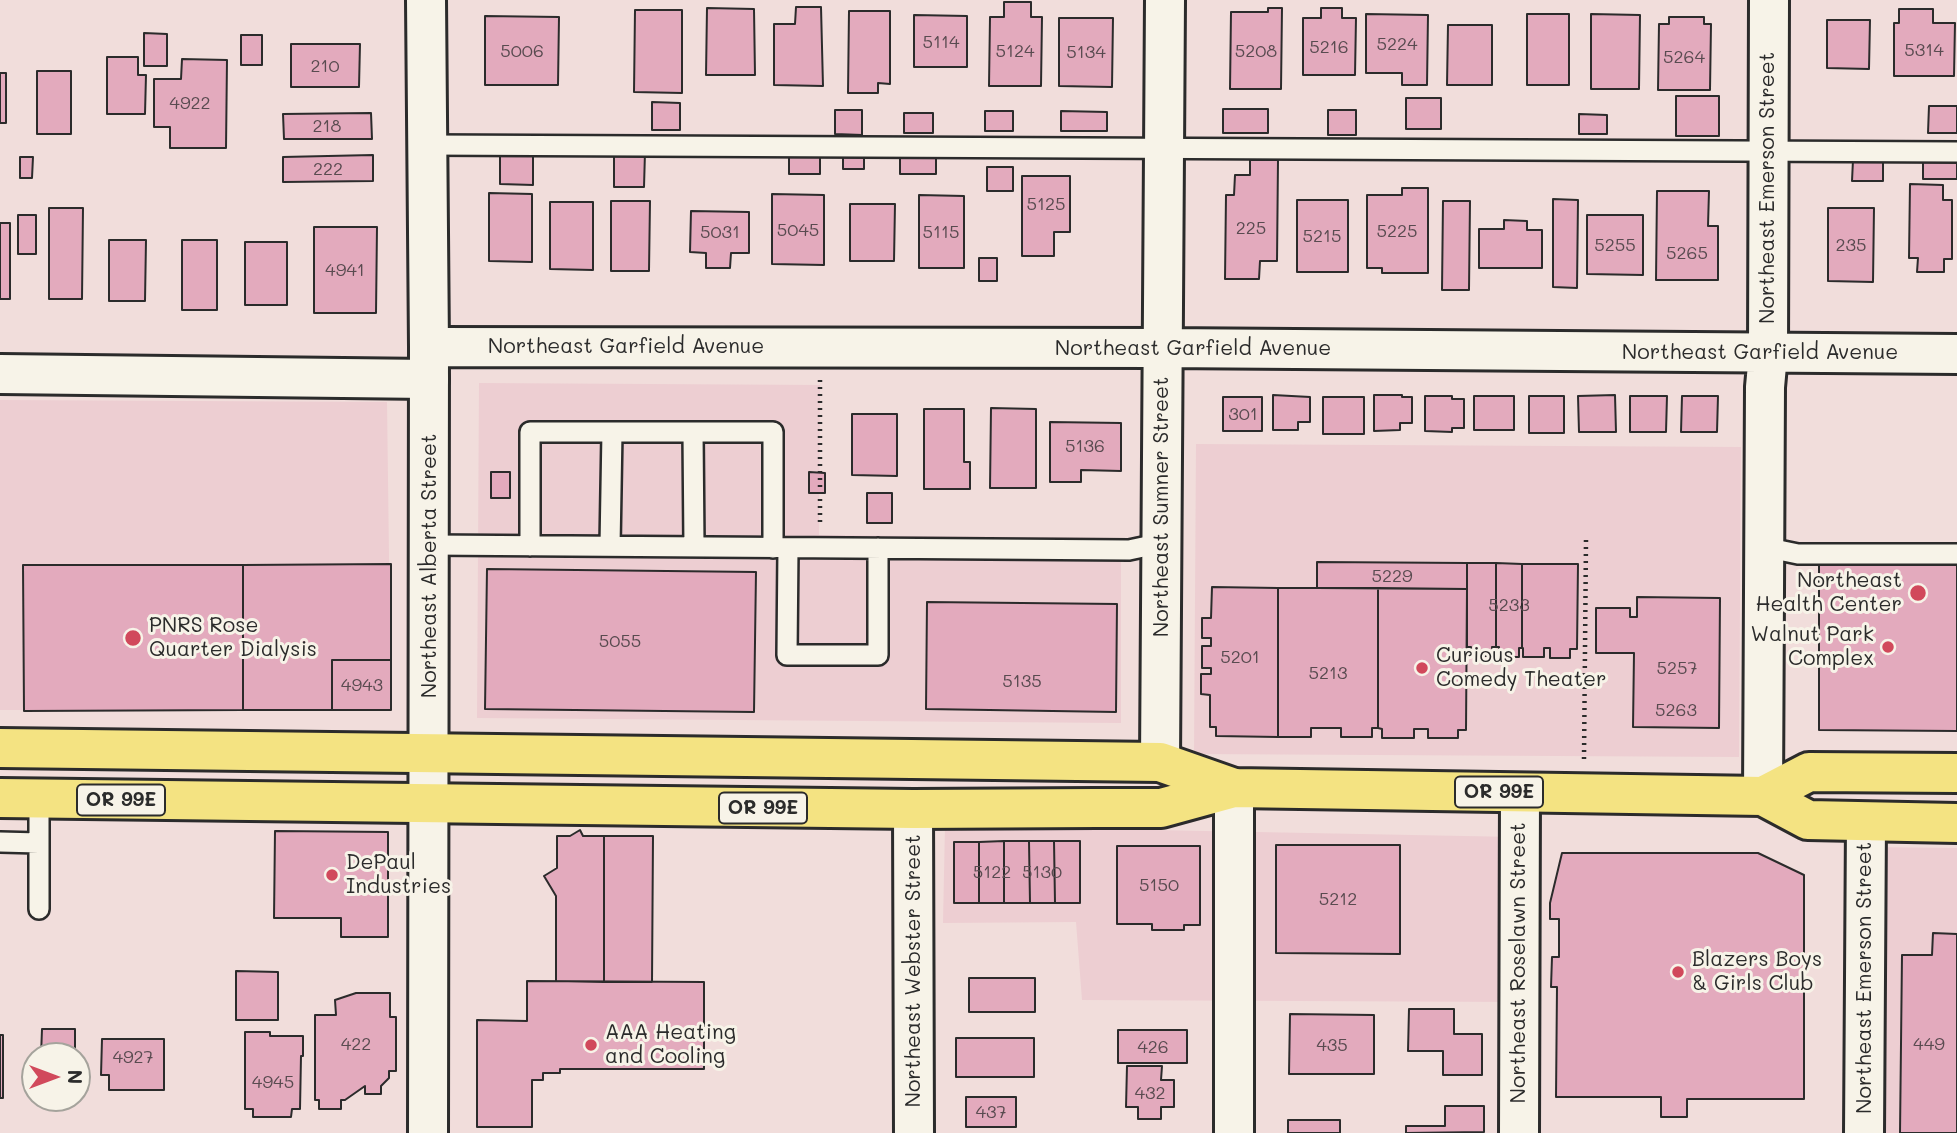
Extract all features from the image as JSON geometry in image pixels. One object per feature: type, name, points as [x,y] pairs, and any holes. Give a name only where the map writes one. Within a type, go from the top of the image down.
[{"type":"main road","name":"OR 99E","points":[[0,748],[1160,762],[1234,788]]},
{"type":"main road","name":"OR 99E","points":[[1763,796],[1809,772],[1957,774]]},
{"type":"main road","name":"OR 99E","points":[[0,798],[913,809],[1161,808],[1234,788],[1763,796],[1808,820],[1957,823]]},
{"type":"street","name":"Northeast Alberta Street","points":[[426,0],[429,1133]]},
{"type":"street","name":"Northeast Sumner Street","points":[[1160,762],[1165,0]]},
{"type":"street","name":"Northeast Emerson Street","points":[[1763,796],[1769,0]]},
{"type":"street","name":"Northeast Garfield Avenue","points":[[0,374],[429,363],[820,348],[1957,354]]},
{"type":"street","points":[[1234,788],[1234,1133]]},
{"type":"street","name":"Northeast Roselawn Street","points":[[1519,1133],[1520,793]]},
{"type":"street","name":"Northeast Webster Street","points":[[913,809],[914,1133]]},
{"type":"street","name":"Northeast Emerson Street","points":[[1864,1133],[1866,822]]},
{"type":"lane","points":[[427,145],[1957,152]]},
{"type":"lane","points":[[530,546],[530,432],[773,432],[773,527],[780,548],[787,655],[878,655],[878,548]]},
{"type":"lane","points":[[610,546],[612,432]]},
{"type":"lane","points":[[693,432],[694,547]]},
{"type":"lane","points":[[429,545],[1129,550],[1162,543]]},
{"type":"lane","points":[[1764,547],[1798,554],[1957,554]]},
{"type":"lane","points":[[39,799],[39,909]]},
{"type":"lane","points":[[0,842],[39,843]]},
{"type":"path","points":[[773,527],[820,527],[820,348]]},
{"type":"path","points":[[1583,794],[1586,540]]},
{"type":"shaded area","points":[[479,383],[820,385],[819,535],[1121,538],[1121,723],[477,718]]},
{"type":"shaded area","points":[[0,400],[387,402],[391,710],[0,710]]},
{"type":"shaded area","points":[[1196,444],[1741,447],[1739,757],[1194,754]]},
{"type":"shaded area","points":[[945,826],[1516,837],[1516,1002],[1082,1000],[1076,922],[943,923]]},
{"type":"shaded area","points":[[1863,847],[1957,848],[1957,1133],[1860,1133]]},
{"type":"building","points":[[1004,2],[1031,2],[1031,17],[1042,17],[1041,86],[989,86],[990,17],[1004,17]]},
{"type":"building","points":[[796,7],[821,7],[823,86],[774,85],[774,24],[795,24]]},
{"type":"building","points":[[707,8],[754,9],[755,75],[706,75]]},
{"type":"building","points":[[1268,8],[1282,8],[1281,89],[1230,89],[1231,12],[1268,12]]},
{"type":"building","points":[[1321,8],[1342,8],[1342,18],[1356,18],[1355,75],[1303,75],[1303,18],[1321,18]]},
{"type":"building","points":[[1899,9],[1933,9],[1933,23],[1955,23],[1954,76],[1894,76],[1894,23],[1899,23]]},
{"type":"building","points":[[635,10],[682,10],[682,93],[634,92]]},
{"type":"building","points":[[849,11],[890,11],[890,84],[878,83],[878,93],[848,93]]},
{"type":"building","points":[[1366,14],[1428,15],[1427,85],[1402,85],[1402,73],[1366,73]]},
{"type":"building","points":[[1527,14],[1569,14],[1569,85],[1527,85]]},
{"type":"building","points":[[1591,14],[1640,15],[1639,89],[1591,89]]},
{"type":"building","points":[[914,15],[967,16],[967,67],[914,67]]},
{"type":"building","points":[[485,16],[559,17],[558,85],[485,85]]},
{"type":"building","points":[[1669,17],[1704,17],[1704,24],[1711,24],[1710,90],[1658,90],[1659,24],[1669,24]]},
{"type":"building","points":[[1059,18],[1113,18],[1112,87],[1059,86]]},
{"type":"building","points":[[1827,20],[1870,20],[1869,69],[1827,68]]},
{"type":"building","points":[[1448,25],[1492,25],[1492,85],[1447,85]]},
{"type":"building","points":[[144,33],[167,34],[167,66],[144,66]]},
{"type":"building","points":[[241,35],[262,35],[262,65],[241,65]]},
{"type":"building","points":[[291,44],[360,44],[359,87],[291,87]]},
{"type":"building","points":[[107,57],[138,57],[138,75],[146,75],[145,114],[107,114]]},
{"type":"building","points":[[182,59],[227,60],[226,148],[170,148],[170,127],[154,127],[154,79],[181,79]]},
{"type":"building","points":[[37,71],[71,71],[71,134],[37,134]]},
{"type":"building","points":[[0,73],[6,73],[6,123],[0,123]]},
{"type":"building","points":[[1676,96],[1719,96],[1719,136],[1676,136]]},
{"type":"building","points":[[1406,98],[1441,98],[1441,129],[1406,129]]},
{"type":"building","points":[[652,102],[680,103],[680,130],[652,130]]},
{"type":"building","points":[[1929,106],[1957,106],[1957,133],[1928,133]]},
{"type":"building","points":[[1223,109],[1268,109],[1268,133],[1223,133]]},
{"type":"building","points":[[835,110],[862,110],[862,135],[835,134]]},
{"type":"building","points":[[1328,110],[1356,110],[1356,135],[1328,135]]},
{"type":"building","points":[[985,111],[1013,111],[1013,131],[985,131]]},
{"type":"building","points":[[1061,111],[1107,112],[1107,131],[1061,131]]},
{"type":"building","points":[[371,113],[372,139],[284,139],[283,114]]},
{"type":"building","points":[[904,113],[933,113],[933,133],[904,133]]},
{"type":"building","points":[[1579,114],[1607,115],[1607,134],[1579,134]]},
{"type":"building","points":[[500,151],[533,151],[533,185],[500,184]]},
{"type":"building","points":[[614,151],[645,152],[644,187],[614,187]]},
{"type":"building","points":[[900,154],[936,155],[936,174],[900,174]]},
{"type":"building","points":[[373,155],[373,181],[283,182],[283,157]]},
{"type":"building","points":[[789,155],[820,155],[820,174],[789,174]]},
{"type":"building","points":[[843,156],[864,156],[864,169],[843,169]]},
{"type":"building","points":[[20,157],[33,157],[32,178],[20,178]]},
{"type":"building","points":[[1923,158],[1957,158],[1957,179],[1923,179]]},
{"type":"building","points":[[1250,160],[1278,160],[1277,261],[1260,261],[1259,279],[1225,279],[1226,195],[1234,195],[1235,175],[1250,175]]},
{"type":"building","points":[[1853,160],[1883,160],[1883,181],[1852,181]]},
{"type":"building","points":[[987,167],[1013,167],[1013,191],[987,191]]},
{"type":"building","points":[[1022,176],[1070,176],[1070,232],[1054,232],[1054,256],[1022,256]]},
{"type":"building","points":[[1910,184],[1943,185],[1943,200],[1952,200],[1952,259],[1944,259],[1944,272],[1917,272],[1918,258],[1909,258]]},
{"type":"building","points":[[1402,188],[1428,188],[1428,273],[1382,273],[1382,268],[1367,268],[1367,195],[1402,195]]},
{"type":"building","points":[[1657,191],[1709,191],[1708,226],[1718,226],[1718,280],[1656,280]]},
{"type":"building","points":[[489,193],[532,194],[532,262],[489,261]]},
{"type":"building","points":[[772,194],[824,195],[824,265],[772,264]]},
{"type":"building","points":[[919,195],[964,196],[964,268],[919,268]]},
{"type":"building","points":[[1553,199],[1578,200],[1577,288],[1553,287]]},
{"type":"building","points":[[1297,200],[1348,200],[1348,272],[1297,272]]},
{"type":"building","points":[[611,201],[650,201],[649,271],[611,271]]},
{"type":"building","points":[[1443,201],[1470,201],[1469,290],[1442,290]]},
{"type":"building","points":[[550,202],[593,202],[593,270],[550,269]]},
{"type":"building","points":[[850,204],[895,204],[894,261],[850,261]]},
{"type":"building","points":[[49,208],[83,208],[82,299],[49,299]]},
{"type":"building","points":[[1828,208],[1874,208],[1873,282],[1828,281]]},
{"type":"building","points":[[691,211],[749,212],[749,253],[731,253],[730,268],[706,268],[706,253],[690,252]]},
{"type":"building","points":[[18,215],[36,215],[36,254],[18,254]]},
{"type":"building","points":[[1587,215],[1643,215],[1643,275],[1587,274]]},
{"type":"building","points":[[1504,220],[1527,221],[1527,230],[1542,230],[1542,268],[1479,268],[1479,229],[1504,229]]},
{"type":"building","points":[[0,223],[10,223],[10,299],[0,299]]},
{"type":"building","points":[[314,227],[377,227],[376,313],[314,313]]},
{"type":"building","points":[[109,240],[146,240],[145,301],[109,301]]},
{"type":"building","points":[[182,240],[217,240],[217,310],[182,310]]},
{"type":"building","points":[[245,242],[287,242],[287,305],[245,305]]},
{"type":"building","points":[[979,258],[997,258],[997,281],[979,281]]},
{"type":"building","points":[[1273,395],[1310,397],[1310,422],[1298,422],[1298,430],[1273,430]]},
{"type":"building","points":[[1374,395],[1412,397],[1412,423],[1400,423],[1400,430],[1374,431]]},
{"type":"building","points":[[1615,395],[1616,432],[1579,432],[1578,396]]},
{"type":"building","points":[[1425,396],[1464,399],[1464,428],[1452,428],[1452,432],[1425,431]]},
{"type":"building","points":[[1474,396],[1514,396],[1514,430],[1474,430]]},
{"type":"building","points":[[1529,396],[1564,396],[1564,433],[1529,433]]},
{"type":"building","points":[[1630,396],[1667,396],[1666,432],[1630,432]]},
{"type":"building","points":[[1682,396],[1718,396],[1717,432],[1681,432]]},
{"type":"building","points":[[1223,397],[1262,397],[1262,431],[1223,431]]},
{"type":"building","points":[[1323,397],[1364,397],[1364,434],[1323,434]]},
{"type":"building","points":[[991,408],[1036,409],[1036,488],[990,488]]},
{"type":"building","points":[[924,409],[964,409],[964,462],[970,462],[970,489],[924,489]]},
{"type":"building","points":[[852,414],[897,414],[897,476],[852,475]]},
{"type":"building","points":[[1050,422],[1121,423],[1121,471],[1081,470],[1081,482],[1050,482]]},
{"type":"building","points":[[491,472],[510,472],[510,498],[491,498]]},
{"type":"building","points":[[809,472],[825,473],[825,493],[809,493]]},
{"type":"building","points":[[867,493],[892,493],[892,523],[867,523]]},
{"type":"building","points":[[1317,562],[1467,563],[1467,589],[1317,588]]},
{"type":"building","points":[[1467,563],[1496,563],[1496,647],[1492,647],[1492,656],[1471,656],[1471,647],[1467,647]]},
{"type":"building","points":[[1496,563],[1522,564],[1522,648],[1519,648],[1519,657],[1499,657],[1499,647],[1496,647]]},
{"type":"building","name":"Walnut Park Complex","points":[[1819,563],[1957,563],[1957,731],[1819,730]]},
{"type":"building","points":[[391,564],[391,660],[332,660],[332,710],[243,710],[243,565]]},
{"type":"building","points":[[1522,564],[1578,564],[1577,649],[1570,649],[1570,658],[1550,658],[1550,648],[1544,648],[1544,657],[1523,657]]},
{"type":"building","name":"PNRS Rose Quarter Dialysis","points":[[23,565],[243,565],[243,710],[24,711]]},
{"type":"building","points":[[487,569],[756,572],[754,712],[485,709]]},
{"type":"building","points":[[1212,587],[1278,588],[1278,737],[1216,736],[1216,727],[1210,727],[1210,695],[1201,694],[1201,674],[1211,674],[1211,668],[1202,668],[1202,646],[1211,646],[1211,638],[1202,638],[1202,618],[1211,618]]},
{"type":"building","points":[[1278,588],[1378,588],[1378,728],[1372,728],[1372,737],[1341,737],[1341,728],[1311,728],[1311,737],[1278,737]]},
{"type":"building","name":"Curious Comedy Theater","points":[[1378,588],[1467,589],[1466,730],[1458,730],[1458,738],[1428,738],[1428,729],[1414,729],[1414,738],[1382,738],[1382,729],[1378,728]]},
{"type":"building","points":[[1637,597],[1720,598],[1719,728],[1633,727],[1634,653],[1596,653],[1596,608],[1630,608],[1630,617],[1637,617]]},
{"type":"building","points":[[927,602],[1117,604],[1116,712],[926,709]]},
{"type":"building","points":[[332,660],[391,660],[391,710],[332,710]]},
{"type":"building","points":[[580,830],[583,836],[604,836],[604,982],[556,981],[556,896],[544,876],[557,868],[557,836],[570,836]]},
{"type":"building","name":"DePaul Industries","points":[[275,831],[388,832],[388,937],[341,937],[341,918],[274,918]]},
{"type":"building","points":[[604,836],[653,836],[652,982],[604,982]]},
{"type":"building","points":[[1004,841],[1004,903],[979,903],[979,842]]},
{"type":"building","points":[[1004,841],[1029,841],[1030,903],[1004,903]]},
{"type":"building","points":[[1029,841],[1054,841],[1055,903],[1030,903]]},
{"type":"building","points":[[1054,841],[1080,841],[1080,903],[1055,903]]},
{"type":"building","points":[[954,842],[979,842],[979,903],[954,903]]},
{"type":"building","points":[[1276,845],[1400,845],[1400,954],[1276,953]]},
{"type":"building","points":[[1117,846],[1200,846],[1200,925],[1184,925],[1184,930],[1152,930],[1152,924],[1117,924]]},
{"type":"building","name":"Blazers Boys & Girls Club","points":[[1562,853],[1758,853],[1804,875],[1804,1099],[1687,1099],[1687,1117],[1661,1117],[1661,1097],[1556,1097],[1557,987],[1551,987],[1552,957],[1559,957],[1559,919],[1550,919],[1550,903]]},
{"type":"building","points":[[1933,933],[1957,934],[1957,1133],[1900,1133],[1902,955],[1932,955]]},
{"type":"building","points":[[236,971],[278,972],[278,1020],[236,1020]]},
{"type":"building","points":[[969,978],[1035,978],[1035,1012],[969,1012]]},
{"type":"building","name":"AAA Heating and Cooling","points":[[527,981],[704,982],[704,1069],[560,1069],[560,1073],[543,1073],[543,1080],[532,1080],[532,1127],[477,1127],[477,1020],[527,1021]]},
{"type":"building","points":[[356,993],[390,993],[390,1017],[396,1017],[396,1071],[389,1071],[389,1078],[381,1086],[381,1094],[365,1094],[365,1086],[341,1100],[341,1109],[319,1109],[319,1100],[315,1100],[315,1015],[336,1015],[335,1000]]},
{"type":"building","points":[[1409,1009],[1454,1009],[1454,1034],[1482,1034],[1482,1075],[1443,1075],[1443,1051],[1408,1051]]},
{"type":"building","points":[[1290,1014],[1374,1015],[1374,1074],[1289,1074]]},
{"type":"building","points":[[42,1029],[75,1029],[75,1042],[42,1042]]},
{"type":"building","points":[[1118,1030],[1187,1030],[1187,1063],[1118,1063]]},
{"type":"building","points":[[245,1032],[270,1032],[270,1036],[303,1036],[300,1109],[292,1109],[291,1117],[253,1117],[253,1109],[245,1109]]},
{"type":"building","points":[[0,1035],[3,1035],[3,1098],[0,1098]]},
{"type":"building","points":[[956,1038],[1034,1038],[1034,1077],[956,1077]]},
{"type":"building","points":[[102,1039],[164,1039],[164,1090],[109,1090],[109,1075],[101,1075]]},
{"type":"building","points":[[1127,1066],[1162,1066],[1161,1080],[1174,1080],[1174,1107],[1161,1107],[1161,1119],[1138,1119],[1138,1107],[1126,1107]]},
{"type":"building","points":[[966,1097],[1016,1097],[1016,1127],[966,1127]]},
{"type":"building","points":[[1445,1106],[1484,1106],[1484,1132],[1406,1133],[1406,1126],[1445,1126]]},
{"type":"building","points":[[1288,1120],[1340,1120],[1340,1133],[1288,1133]]},
{"type":"place","name":"Northeast Health Center","points":[[1918,593]]},
{"type":"place","name":"PNRS Rose Quarter Dialysis","points":[[133,638]]},
{"type":"place","name":"Walnut Park Complex","points":[[1888,647]]},
{"type":"place","name":"Curious Comedy Theater","points":[[1422,668]]},
{"type":"place","name":"DePaul Industries","points":[[332,875]]},
{"type":"place","name":"Blazers Boys & Girls Club","points":[[1678,972]]},
{"type":"place","name":"AAA Heating and Cooling","points":[[591,1045]]}]
